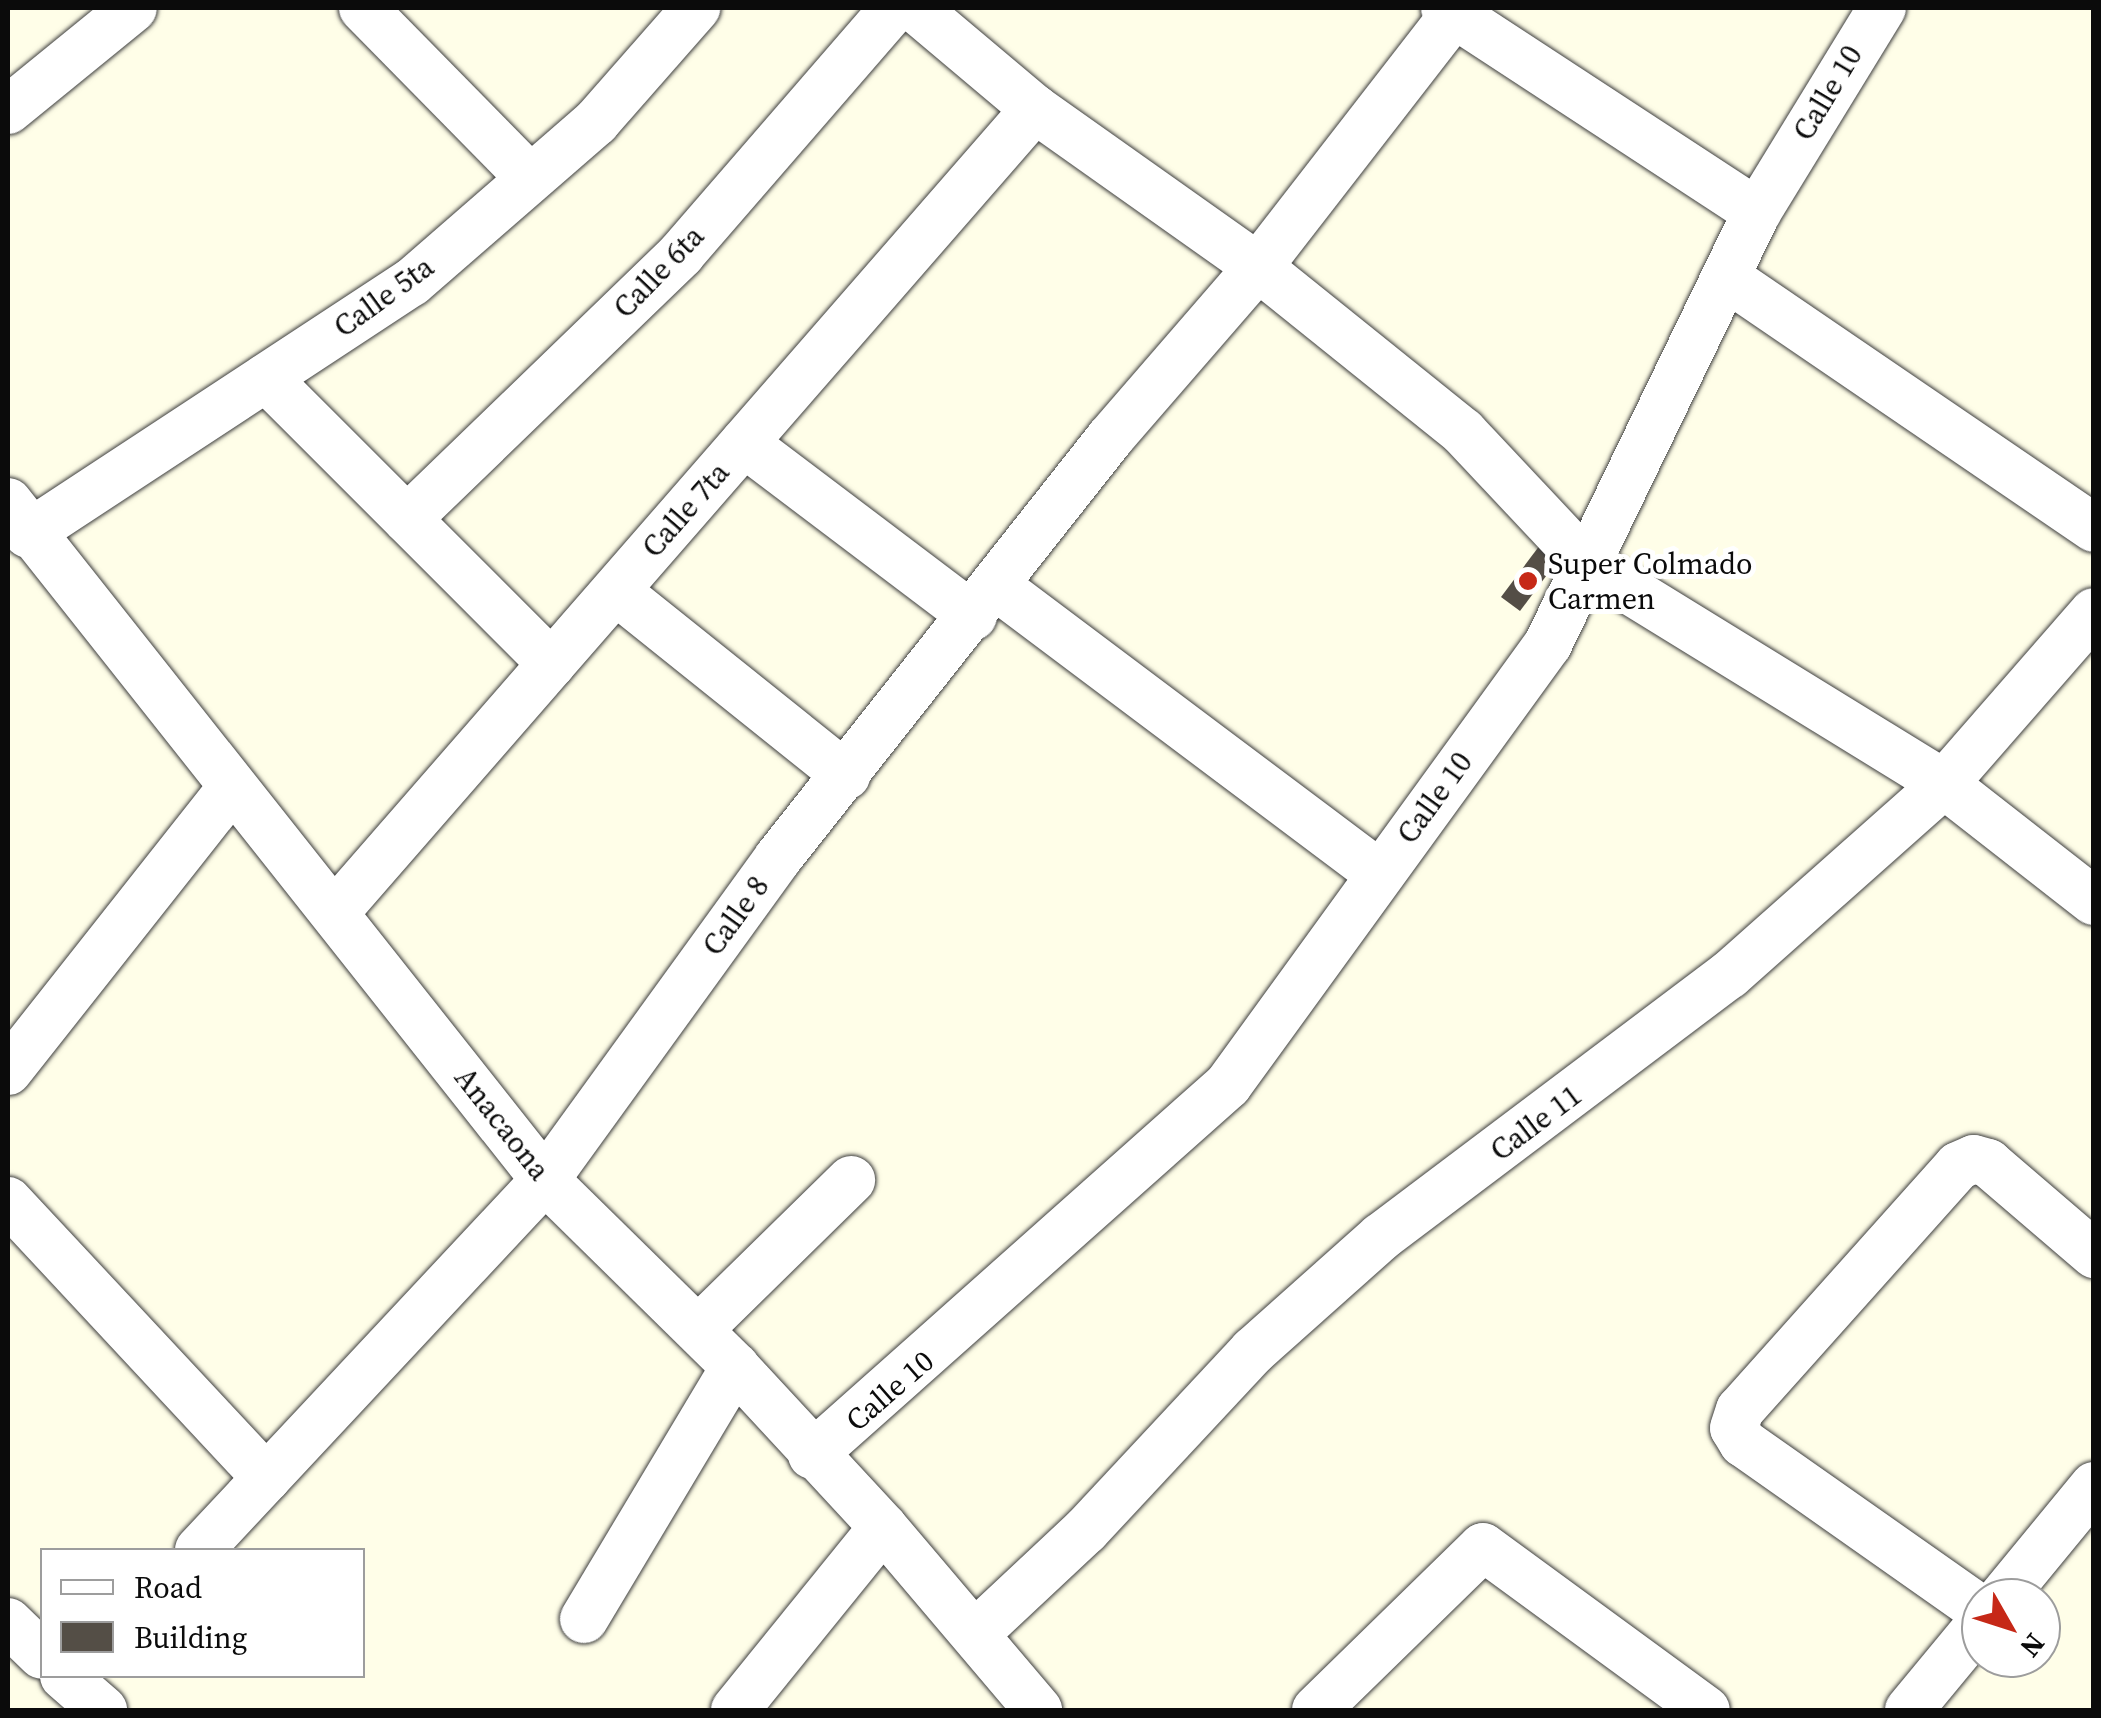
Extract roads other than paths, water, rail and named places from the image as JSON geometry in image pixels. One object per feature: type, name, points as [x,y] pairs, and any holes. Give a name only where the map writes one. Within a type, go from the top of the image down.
[{"type":"street","points":[[8,110],[133,8]]},
{"type":"street","points":[[363,8],[528,176]]},
{"type":"street","name":"Calle 5ta","points":[[18,518],[266,378],[412,282],[528,176],[596,122],[696,8]]},
{"type":"street","name":"Calle 6ta","points":[[406,519],[682,254],[894,8]]},
{"type":"street","points":[[915,8],[1035,109],[1258,267],[1463,432],[1586,564],[1944,784],[2094,900]]},
{"type":"street","points":[[1452,10],[1756,212]]},
{"type":"street","name":"Calle 8","points":[[201,1548],[545,1180],[846,775],[1110,438],[1258,267],[1452,10]]},
{"type":"street","name":"Calle 10","points":[[812,1456],[1196,1118],[1228,1085],[1548,644],[1756,212],[1872,11]]},
{"type":"street","name":"Calle 7ta","points":[[336,911],[1035,109]]},
{"type":"street","points":[[1726,277],[2094,528]]},
{"type":"street","points":[[266,378],[552,664]]},
{"type":"street","points":[[744,444],[984,601],[1379,874]]},
{"type":"street","name":"Anacaona","points":[[18,518],[230,790],[336,911],[545,1180],[735,1366],[812,1456],[883,1527],[976,1632],[1036,1710]]},
{"type":"street","points":[[616,590],[846,775]]},
{"type":"street","name":"Calle 11","points":[[976,1632],[1086,1530],[1254,1351],[1381,1237],[1728,975],[1944,784],[2094,612]]},
{"type":"street","points":[[8,1071],[230,790]]},
{"type":"street","points":[[1961,1596],[1743,1443],[1734,1428],[1740,1410],[1958,1166],[1974,1159],[1988,1163],[2094,1254]]},
{"type":"street","points":[[700,1330],[850,1180]]},
{"type":"street","points":[[8,1201],[266,1478]]},
{"type":"street","points":[[584,1619],[735,1366]]},
{"type":"street","points":[[2018,1578],[2094,1486]]},
{"type":"street","points":[[736,1710],[883,1527]]},
{"type":"street","points":[[1316,1710],[1483,1547],[1706,1710]]},
{"type":"street","points":[[8,1622],[40,1650]]},
{"type":"street","points":[[1909,1710],[1961,1647]]},
{"type":"place","name":"Super Colmado Carmen","points":[[1528,581]]}]
